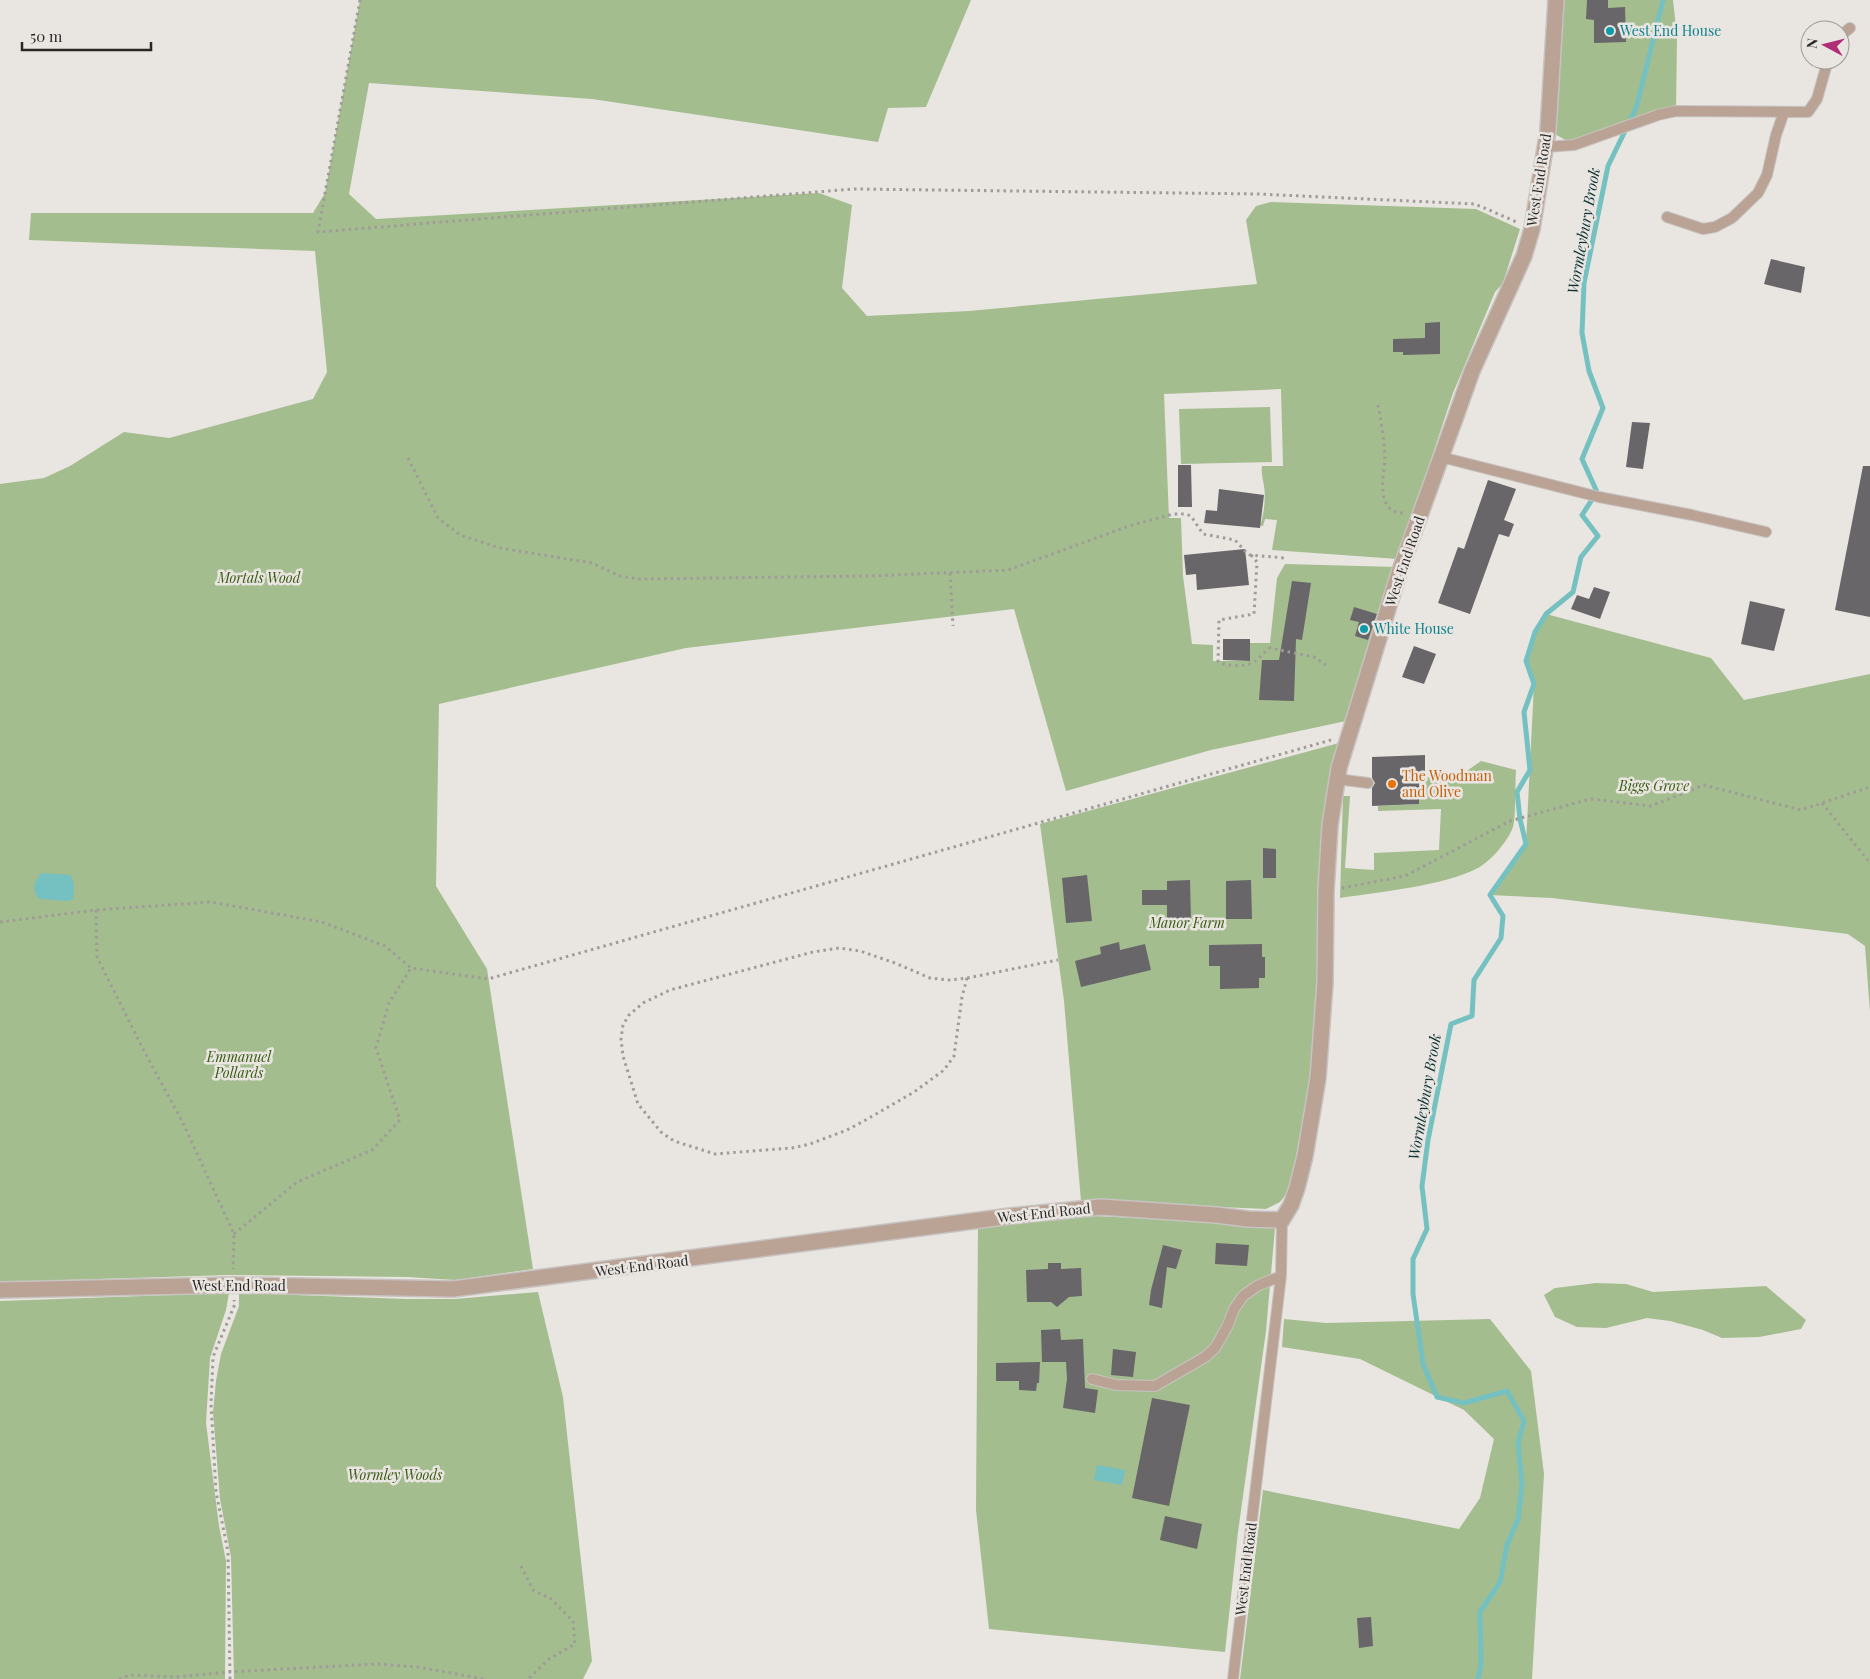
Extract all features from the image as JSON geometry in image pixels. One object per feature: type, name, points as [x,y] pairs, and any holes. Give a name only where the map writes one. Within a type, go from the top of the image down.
[{"type":"street","name":"West End Road","points":[[0,1290],[234,1285],[454,1289],[674,1262],[1011,1216],[1101,1207],[1282,1220],[1291,1205],[1297,1188],[1305,1156],[1318,1078],[1325,983],[1326,891],[1330,825],[1337,778],[1400,573],[1421,513],[1472,371],[1524,256],[1532,229],[1548,130],[1556,0]]},
{"type":"lane","points":[[1545,147],[1574,145],[1658,115],[1676,111],[1808,112],[1817,99],[1825,70]]},
{"type":"lane","points":[[1667,217],[1703,229],[1732,218],[1758,193],[1763,184],[1784,112]]},
{"type":"lane","points":[[1441,457],[1599,498],[1766,532]]},
{"type":"lane","points":[[1337,778],[1368,783]]},
{"type":"lane","name":"West End Road","points":[[1233,1679],[1281,1276],[1282,1220]]},
{"type":"lane","points":[[1092,1379],[1116,1385],[1155,1386],[1205,1357],[1215,1348],[1234,1309],[1243,1296],[1257,1286],[1281,1276]]},
{"type":"path","points":[[360,0],[318,232],[854,189],[1258,194],[1475,204],[1532,229]]},
{"type":"path","points":[[1378,405],[1385,453],[1383,492],[1386,504],[1399,513],[1421,513]]},
{"type":"path","points":[[408,458],[438,518],[460,535],[500,548],[592,563],[620,576],[638,579],[990,572],[1014,568],[1129,526],[1172,514],[1186,514],[1191,516],[1203,534],[1236,540],[1257,562],[1254,614],[1219,620],[1218,661],[1222,664],[1232,665],[1253,663],[1270,648],[1314,657],[1326,665]]},
{"type":"path","points":[[1250,555],[1285,558]]},
{"type":"path","points":[[950,573],[953,626]]},
{"type":"path","points":[[0,922],[96,910],[211,902],[322,922],[385,946],[411,968],[488,979],[1349,735]]},
{"type":"path","points":[[1326,891],[1405,876],[1510,821],[1590,799],[1651,806],[1704,784],[1800,810],[1870,787]]},
{"type":"path","points":[[1822,803],[1870,863]]},
{"type":"path","points":[[96,910],[97,957],[144,1051],[183,1122],[234,1234],[235,1304],[213,1357],[210,1404],[216,1492],[228,1552],[230,1679]]},
{"type":"path","points":[[968,978],[962,997],[954,1056],[944,1070],[929,1083],[864,1121],[847,1130],[810,1144],[792,1148],[754,1149],[715,1154],[674,1141],[660,1132],[638,1104],[623,1056],[621,1039],[623,1025],[629,1015],[643,1003],[670,990],[813,952],[839,948],[860,951],[930,978],[949,980],[1058,960]]},
{"type":"path","points":[[234,1234],[297,1182],[372,1150],[400,1120],[376,1048],[389,1002],[411,968]]},
{"type":"path","points":[[521,1566],[533,1590],[551,1599],[573,1621],[575,1644],[549,1659],[528,1679]]},
{"type":"path","points":[[119,1679],[130,1676],[176,1677],[230,1672],[377,1664],[418,1667],[484,1679]]},
{"type":"green space","points":[[360,0],[971,0],[926,107],[888,108],[878,142],[592,99],[369,83],[349,194],[376,219],[819,193],[852,205],[842,288],[867,316],[969,311],[1257,284],[1246,220],[1256,206],[1271,202],[1476,209],[1520,229],[1503,283],[1495,292],[1453,393],[1398,559],[1272,550],[1277,520],[1265,519],[1263,526],[1252,524],[1253,522],[1261,523],[1263,514],[1265,495],[1262,466],[1283,466],[1281,389],[1164,394],[1169,518],[1181,518],[1183,576],[1192,644],[1213,645],[1213,661],[1250,661],[1250,643],[1270,643],[1277,578],[1285,564],[1397,567],[1346,721],[1211,750],[1066,791],[1014,609],[686,648],[439,704],[436,886],[487,969],[533,1269],[455,1280],[407,1277],[228,1275],[0,1282],[0,484],[44,478],[70,466],[124,432],[169,438],[313,399],[327,372],[315,251],[29,240],[31,213],[313,213],[325,193]]},
{"type":"green space","points":[[1556,0],[1673,0],[1677,37],[1676,111],[1574,145],[1548,130]]},
{"type":"green space","points":[[1270,407],[1272,462],[1181,464],[1179,409]]},
{"type":"green space","name":"Biggs Grove","points":[[1546,614],[1711,658],[1744,700],[1870,674],[1870,1012],[1865,946],[1848,934],[1552,898],[1490,895],[1526,844],[1534,684],[1526,661],[1535,632]]},
{"type":"green space","name":"Manor Farm","points":[[1339,743],[1312,1070],[1290,1189],[1280,1202],[1266,1209],[1081,1201],[1064,1001],[1040,824]]},
{"type":"green space","points":[[1481,761],[1516,770],[1513,827],[1493,856],[1478,868],[1430,884],[1340,898],[1343,796],[1350,796],[1345,868],[1374,870],[1374,853],[1439,850],[1441,809],[1378,811],[1378,806],[1419,804],[1419,790],[1411,778],[1455,776],[1464,773]]},
{"type":"green space","points":[[1095,1216],[1275,1228],[1266,1331],[1238,1532],[1225,1652],[989,1629],[976,1510],[978,1229],[1048,1218]]},
{"type":"green space","points":[[1596,1283],[1626,1284],[1653,1292],[1766,1286],[1806,1320],[1801,1329],[1759,1337],[1722,1338],[1703,1330],[1670,1321],[1647,1318],[1606,1328],[1577,1327],[1555,1317],[1544,1295],[1555,1288]]},
{"type":"green space","name":"Wormley Woods","points":[[538,1292],[563,1397],[592,1661],[583,1679],[234,1679],[231,1557],[220,1499],[213,1412],[221,1354],[239,1306],[239,1293],[455,1299]]},
{"type":"green space","points":[[229,1293],[226,1310],[210,1358],[206,1423],[219,1526],[226,1561],[225,1679],[0,1679],[0,1301]]},
{"type":"green space","points":[[1284,1319],[1326,1323],[1490,1319],[1531,1371],[1544,1474],[1532,1679],[1240,1679],[1263,1490],[1459,1529],[1480,1498],[1494,1439],[1464,1410],[1360,1359],[1282,1347]]},
{"type":"water","points":[[42,873],[70,875],[74,886],[73,899],[68,901],[39,899],[35,893],[34,886]]},
{"type":"water","points":[[1097,1465],[1125,1470],[1122,1485],[1094,1480]]},
{"type":"building","name":"West End House","points":[[1587,0],[1608,0],[1608,8],[1625,7],[1626,42],[1594,43],[1594,20],[1586,19]]},
{"type":"building","points":[[1771,259],[1805,267],[1801,293],[1764,284]]},
{"type":"building","points":[[1440,322],[1440,354],[1403,355],[1403,352],[1393,352],[1393,339],[1425,338],[1425,323]]},
{"type":"building","points":[[1632,422],[1650,423],[1643,469],[1626,467]]},
{"type":"building","points":[[1178,465],[1191,465],[1192,507],[1178,507]]},
{"type":"building","points":[[1863,466],[1870,466],[1870,617],[1835,610]]},
{"type":"building","points":[[1488,480],[1516,489],[1504,520],[1514,524],[1509,537],[1499,534],[1470,614],[1438,603],[1458,547],[1464,549]]},
{"type":"building","points":[[1219,489],[1264,495],[1260,528],[1204,523],[1206,510],[1217,511]]},
{"type":"building","points":[[1245,549],[1249,585],[1197,590],[1196,574],[1186,575],[1184,555]]},
{"type":"building","points":[[1292,581],[1311,583],[1302,640],[1296,639],[1294,701],[1259,700],[1262,660],[1279,660]]},
{"type":"building","points":[[1594,587],[1610,592],[1600,619],[1571,609],[1577,595],[1589,599]]},
{"type":"building","points":[[1750,601],[1785,609],[1774,651],[1741,644]]},
{"type":"building","name":"White House","points":[[1354,607],[1377,614],[1368,640],[1355,636],[1359,622],[1350,620]]},
{"type":"building","points":[[1223,639],[1250,639],[1250,661],[1223,660]]},
{"type":"building","points":[[1414,646],[1436,654],[1424,684],[1402,677]]},
{"type":"building","name":"The Woodman and Olive","points":[[1425,755],[1425,777],[1419,777],[1419,804],[1372,806],[1372,788],[1375,783],[1372,778],[1372,757]]},
{"type":"building","points":[[1263,848],[1276,849],[1276,878],[1263,878]]},
{"type":"building","points":[[1087,875],[1092,921],[1066,923],[1062,878]]},
{"type":"building","points":[[1190,880],[1191,920],[1167,920],[1167,905],[1142,905],[1142,890],[1167,890],[1167,881]]},
{"type":"building","points":[[1251,880],[1252,919],[1226,919],[1226,881]]},
{"type":"building","points":[[1119,942],[1120,950],[1145,944],[1151,970],[1081,987],[1075,961],[1101,954],[1100,947]]},
{"type":"building","points":[[1262,944],[1262,957],[1265,957],[1265,978],[1259,978],[1259,988],[1220,989],[1220,966],[1209,966],[1209,945]]},
{"type":"building","points":[[1216,1243],[1249,1245],[1247,1266],[1215,1264]]},
{"type":"building","points":[[1163,1245],[1182,1250],[1176,1269],[1167,1267],[1162,1308],[1149,1305]]},
{"type":"building","points":[[1048,1263],[1061,1263],[1061,1269],[1081,1268],[1082,1296],[1069,1297],[1057,1307],[1051,1302],[1027,1302],[1026,1270],[1048,1269]]},
{"type":"building","points":[[1060,1329],[1061,1340],[1083,1339],[1085,1388],[1098,1390],[1095,1413],[1063,1408],[1067,1379],[1066,1362],[1042,1362],[1041,1330]]},
{"type":"building","points":[[1113,1349],[1136,1352],[1133,1377],[1111,1375]]},
{"type":"building","points":[[1040,1362],[1039,1383],[1037,1383],[1036,1391],[1019,1390],[1019,1381],[996,1381],[996,1363]]},
{"type":"building","points":[[1152,1398],[1190,1405],[1169,1506],[1132,1498]]},
{"type":"building","points":[[1165,1516],[1202,1524],[1197,1549],[1160,1540]]},
{"type":"building","points":[[1371,1617],[1373,1646],[1359,1648],[1357,1618]]},
{"type":"waterway","name":"Wormleybury Brook","points":[[1629,123],[1637,105],[1663,0]]},
{"type":"waterway","name":"Wormleybury Brook","points":[[1478,1679],[1481,1665],[1480,1612],[1500,1582],[1507,1545],[1518,1519],[1522,1485],[1518,1443],[1524,1421],[1507,1391],[1464,1403],[1437,1397],[1423,1364],[1413,1294],[1413,1259],[1427,1229],[1422,1186],[1428,1140],[1451,1024],[1472,1016],[1474,980],[1501,938],[1503,916],[1490,895],[1526,844],[1520,819],[1517,792],[1530,770],[1524,712],[1534,684],[1526,661],[1535,632],[1546,614],[1573,592],[1581,557],[1598,536],[1582,515],[1597,492],[1582,459],[1603,408],[1589,371],[1582,333],[1584,283],[1608,166],[1627,127]]},
{"type":"place","name":"West End House","points":[[1610,31]]},
{"type":"place","name":"White House","points":[[1364,629]]},
{"type":"place","name":"The Woodman and Olive","points":[[1392,784]]},
{"type":"park label","name":"Mortals Wood","points":[[259,578]]},
{"type":"park label","name":"Emmanuel Pollards","points":[[239,1066]]}]
